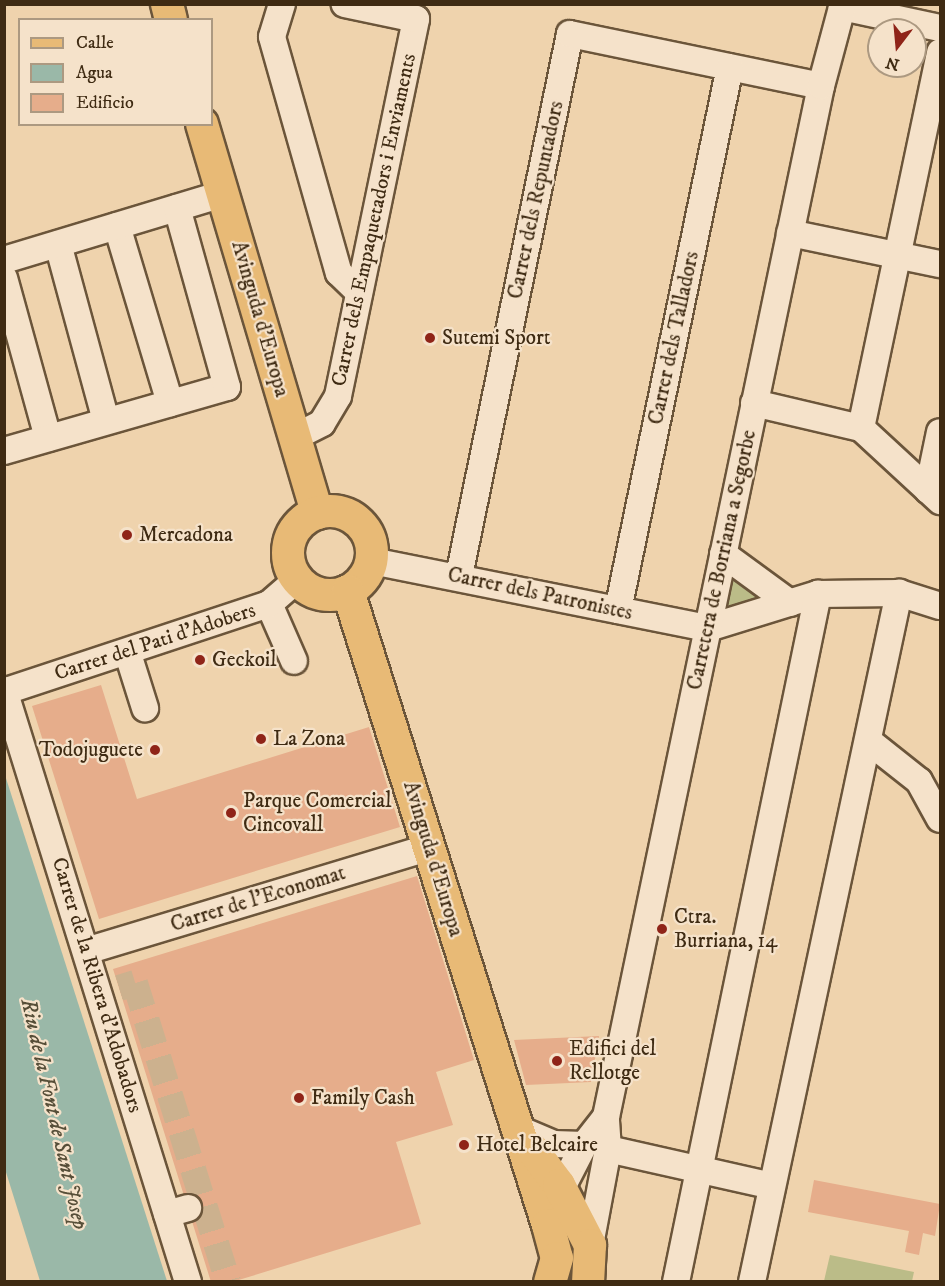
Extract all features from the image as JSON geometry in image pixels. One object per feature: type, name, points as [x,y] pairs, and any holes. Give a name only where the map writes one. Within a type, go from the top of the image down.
[{"type":"main road","name":"Avinguda d'Europa","points":[[203,126],[317,513]]},
{"type":"main road","points":[[331,511],[358,521],[369,539],[372,561],[367,573],[348,591],[321,595],[297,580],[290,568],[289,541],[295,529],[317,513],[331,511]]},
{"type":"main road","name":"Avinguda d'Europa","points":[[348,591],[548,1225],[557,1258],[550,1281]]},
{"type":"main road","name":"Avinguda d'Europa","points":[[516,1128],[559,1185],[590,1245]]},
{"type":"main road","points":[[588,1281],[590,1245]]},
{"type":"street","name":"Carrer dels Empaquetadors i Enviaments","points":[[295,438],[322,423],[338,396],[416,19],[345,4]]},
{"type":"street","points":[[843,6],[940,28]]},
{"type":"street","name":"Carretera de Borriana a Segorbe","points":[[596,1147],[606,1117],[821,86],[843,6]]},
{"type":"street","points":[[280,7],[272,37],[339,273],[359,292]]},
{"type":"street","name":"Carrer dels Repuntadors","points":[[459,576],[570,34],[730,67]]},
{"type":"street","points":[[861,428],[940,52]]},
{"type":"street","points":[[730,67],[821,86]]},
{"type":"street","name":"Carrer dels Talladors","points":[[618,610],[730,67]]},
{"type":"street","points":[[4,260],[223,194]]},
{"type":"street","points":[[4,451],[227,387],[177,208]]},
{"type":"street","points":[[117,226],[170,403]]},
{"type":"street","points":[[790,233],[940,264]]},
{"type":"street","points":[[58,244],[106,421]]},
{"type":"street","points":[[4,278],[48,438]]},
{"type":"street","points":[[754,403],[861,428],[881,441],[934,496]]},
{"type":"street","points":[[934,496],[940,432]]},
{"type":"street","points":[[723,554],[790,603]]},
{"type":"street","name":"Carrer dels Patronistes","points":[[372,561],[459,576],[708,628]]},
{"type":"street","name":"Carrer del Pati d'Adobers","points":[[5,690],[128,654],[269,604],[297,580]]},
{"type":"street","points":[[708,628],[818,594],[899,593],[940,606]]},
{"type":"street","points":[[752,1281],[851,810],[871,743],[899,593]]},
{"type":"street","points":[[676,1281],[818,594]]},
{"type":"street","points":[[269,604],[294,661]]},
{"type":"street","points":[[128,654],[145,708]]},
{"type":"street","name":"Carrer de la Ribera d'Adobadors","points":[[5,690],[86,951],[109,991],[178,1211],[188,1281]]},
{"type":"street","points":[[871,743],[919,781],[940,819]]},
{"type":"street","name":"Carrer de l'Economat","points":[[86,951],[430,847]]},
{"type":"street","points":[[516,1128],[554,1144],[596,1147],[772,1186]]},
{"type":"street","points":[[548,1225],[559,1185],[596,1147]]},
{"type":"street","points":[[590,1245],[596,1147]]},
{"type":"green space","points":[[723,554],[790,603],[708,628]]},
{"type":"green space","points":[[830,1255],[914,1272],[912,1281],[824,1281]]},
{"type":"water","name":"Riu de la Font de Sant Josep","points":[[4,772],[167,1281],[40,1281],[5,1169]]},
{"type":"building","name":"Parque Comercial Cincovall","points":[[101,685],[137,799],[369,727],[400,827],[99,919],[32,706]]},
{"type":"building","name":"Family Cash","points":[[417,876],[474,1060],[436,1072],[453,1125],[396,1142],[421,1224],[232,1282],[211,1282],[113,969]]},
{"type":"building","name":"Edifici del Rellotge","points":[[599,1036],[591,1082],[526,1085],[514,1040]]},
{"type":"building","points":[[814,1180],[940,1204],[935,1236],[923,1233],[919,1255],[905,1252],[909,1231],[808,1212]]},
{"type":"tunnel","points":[[119,988],[135,983],[228,1282]]},
{"type":"place","name":"Sutemi Sport","points":[[430,338]]},
{"type":"place","name":"Mercadona","points":[[127,535]]},
{"type":"place","name":"Geckoil","points":[[200,660]]},
{"type":"place","name":"La Zona","points":[[261,739]]},
{"type":"place","name":"Todojuguete","points":[[155,750]]},
{"type":"place","name":"Parque Comercial Cincovall","points":[[231,813]]},
{"type":"place","name":"Ctra. Burriana, 14","points":[[662,929]]},
{"type":"place","name":"Edifici del Rellotge","points":[[557,1061]]},
{"type":"place","name":"Family Cash","points":[[299,1098]]},
{"type":"place","name":"Hotel Belcaire","points":[[464,1145]]}]
